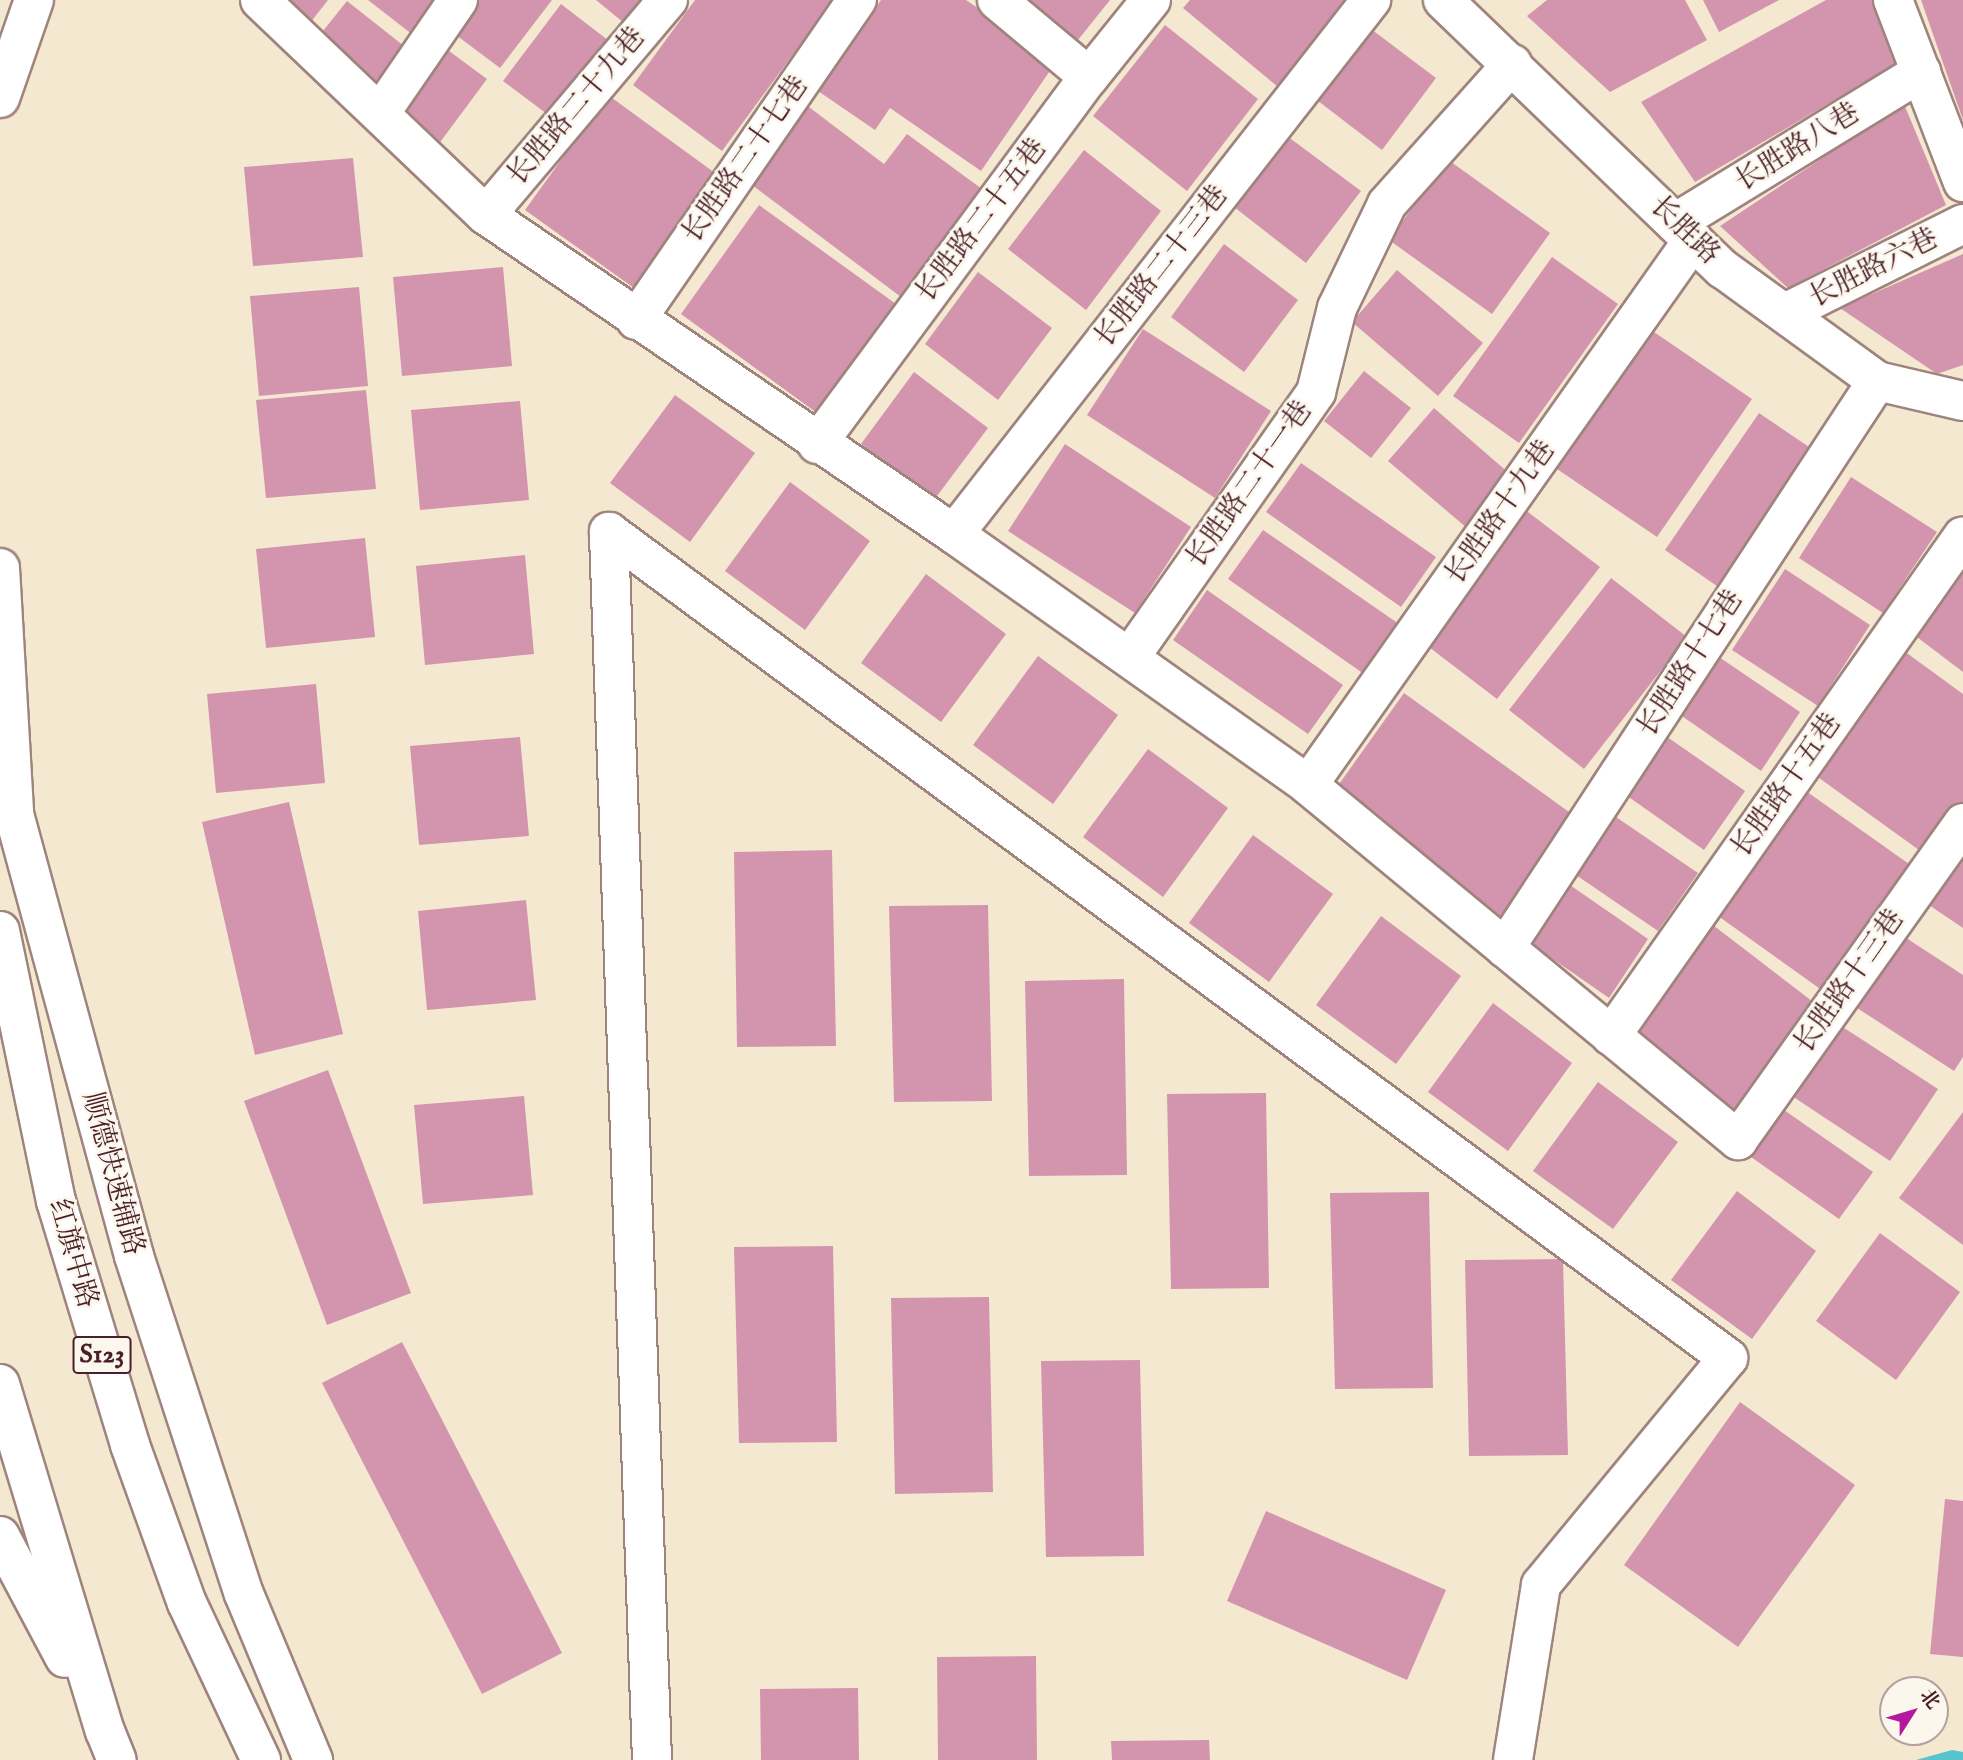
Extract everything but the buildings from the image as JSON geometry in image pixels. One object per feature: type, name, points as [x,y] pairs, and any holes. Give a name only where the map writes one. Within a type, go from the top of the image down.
[{"type":"main road","points":[[0,98],[34,0]]},
{"type":"main road","points":[[260,0],[381,112],[486,215],[817,444],[954,534],[1308,785],[1611,1036]]},
{"type":"main road","points":[[381,112],[458,0]]},
{"type":"main road","name":"长胜路二十九巷","points":[[486,215],[668,0]]},
{"type":"main road","name":"长胜路二十七巷","points":[[636,320],[857,0]]},
{"type":"main road","points":[[997,0],[1089,77]]},
{"type":"main road","name":"长胜路二十五巷","points":[[817,444],[1089,77],[1151,0]]},
{"type":"main road","name":"长胜路二十三巷","points":[[954,534],[1371,0]]},
{"type":"main road","points":[[1893,0],[1963,182]]},
{"type":"main road","name":"长胜路","points":[[1465,6],[1512,64],[1723,268],[1877,381],[1956,394]]},
{"type":"main road","name":"长胜路二十一巷","points":[[1130,657],[1316,392],[1337,308],[1387,204],[1512,64]]},
{"type":"main road","name":"长胜路八巷","points":[[1684,232],[1921,72]]},
{"type":"main road","name":"长胜路六巷","points":[[1785,313],[1963,224]]},
{"type":"main road","name":"长胜路十九巷","points":[[1308,785],[1684,232]]},
{"type":"main road","name":"长胜路十七巷","points":[[1505,948],[1877,381]]},
{"type":"main road","points":[[652,1760],[610,532],[1728,1357],[1541,1585],[1513,1760]]},
{"type":"main road","name":"长胜路十五巷","points":[[1611,1036],[1963,536]]},
{"type":"main road","name":"顺德快速辅路","points":[[0,568],[14,814],[134,1256],[244,1594],[313,1760]]},
{"type":"main road","name":"长胜路十三巷","points":[[1611,1036],[1738,1140],[1963,823]]},
{"type":"main road","name":"红旗中路","points":[[0,931],[55,1201],[130,1445],[187,1603],[261,1760]]},
{"type":"main road","points":[[0,1384],[111,1745]]},
{"type":"main road","points":[[0,1536],[111,1745]]},
{"type":"water","points":[[1952,1750],[1963,1752],[1963,1760],[1916,1760]]}]
